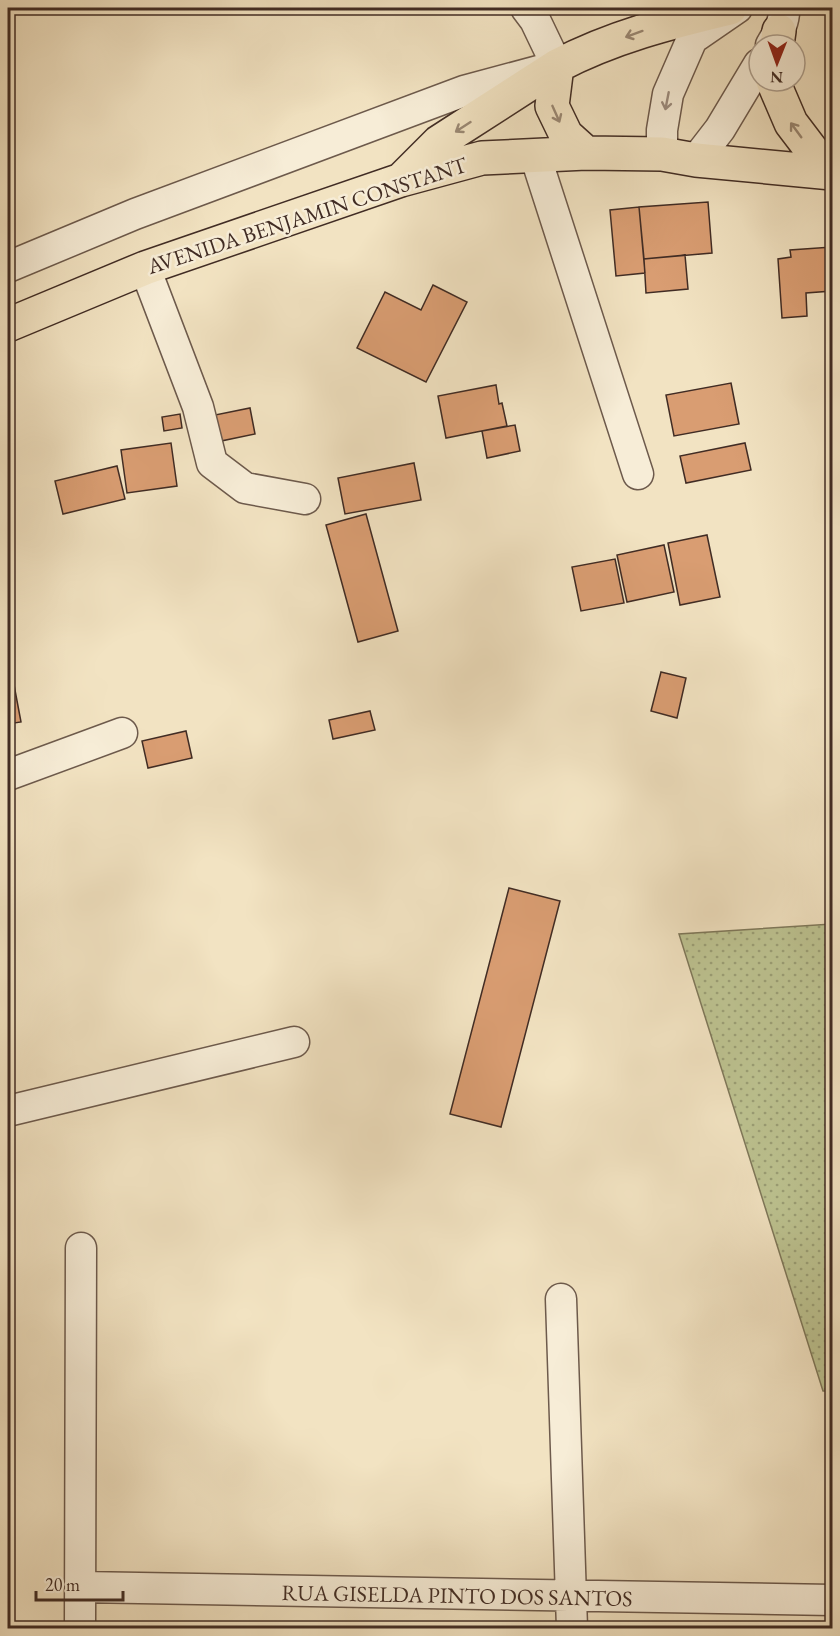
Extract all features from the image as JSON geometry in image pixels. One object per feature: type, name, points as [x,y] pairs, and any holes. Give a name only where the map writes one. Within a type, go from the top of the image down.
[{"type":"main road","points":[[401,180],[439,142],[557,66],[597,47],[655,26],[730,8]]},
{"type":"main road","points":[[557,66],[552,106],[566,135],[586,153]]},
{"type":"main road","points":[[778,93],[791,123],[831,173]]},
{"type":"main road","name":"AVENIDA BENJAMIN CONSTANT","points":[[8,325],[144,268],[401,180],[482,158],[586,153],[662,154],[696,160],[831,173]]},
{"type":"street","points":[[8,267],[135,214],[464,92],[557,66],[526,8]]},
{"type":"street","points":[[662,154],[662,130],[668,94],[692,39],[737,8]]},
{"type":"street","points":[[696,160],[720,129],[747,84]]},
{"type":"street","points":[[536,155],[638,474]]},
{"type":"street","points":[[144,268],[198,407],[212,463],[245,488],[305,499]]},
{"type":"street","points":[[8,775],[122,733]]},
{"type":"street","points":[[8,1111],[294,1042]]},
{"type":"street","points":[[80,1629],[81,1248]]},
{"type":"street","points":[[561,1299],[572,1629]]},
{"type":"street","name":"RUA GISELDA PINTO DOS SANTOS","points":[[81,1587],[832,1600]]},
{"type":"green space","points":[[832,924],[832,1391],[823,1391],[679,934]]},
{"type":"building","points":[[708,202],[712,253],[644,259],[639,207]]},
{"type":"building","points":[[639,207],[645,273],[616,276],[610,210]]},
{"type":"building","points":[[832,247],[832,291],[806,293],[807,316],[782,318],[778,259],[791,257],[790,250]]},
{"type":"building","points":[[685,255],[688,289],[646,293],[644,259]]},
{"type":"building","points":[[433,285],[467,302],[426,382],[357,348],[385,292],[421,310]]},
{"type":"building","points":[[731,383],[739,424],[674,436],[666,395]]},
{"type":"building","points":[[496,385],[499,404],[502,403],[507,426],[446,438],[438,396]]},
{"type":"building","points":[[250,408],[255,434],[221,441],[215,415]]},
{"type":"building","points":[[180,414],[182,428],[164,431],[162,417]]},
{"type":"building","points":[[515,425],[520,451],[487,458],[482,431]]},
{"type":"building","points":[[171,443],[177,486],[127,493],[121,450]]},
{"type":"building","points":[[745,443],[751,470],[686,483],[680,456]]},
{"type":"building","points":[[414,463],[421,500],[345,514],[338,478]]},
{"type":"building","points":[[117,466],[125,499],[63,514],[55,481]]},
{"type":"building","points":[[366,514],[398,631],[358,642],[326,525]]},
{"type":"building","points":[[707,535],[720,597],[680,605],[668,543]]},
{"type":"building","points":[[664,545],[674,592],[627,602],[617,555]]},
{"type":"building","points":[[615,559],[624,603],[581,611],[572,567]]},
{"type":"building","points":[[8,653],[21,722],[8,724]]},
{"type":"building","points":[[661,672],[686,678],[677,718],[651,711]]},
{"type":"building","points":[[370,711],[375,730],[333,739],[329,720]]},
{"type":"building","points":[[186,731],[192,758],[148,768],[142,741]]},
{"type":"building","points":[[509,888],[560,901],[501,1127],[450,1114]]}]
